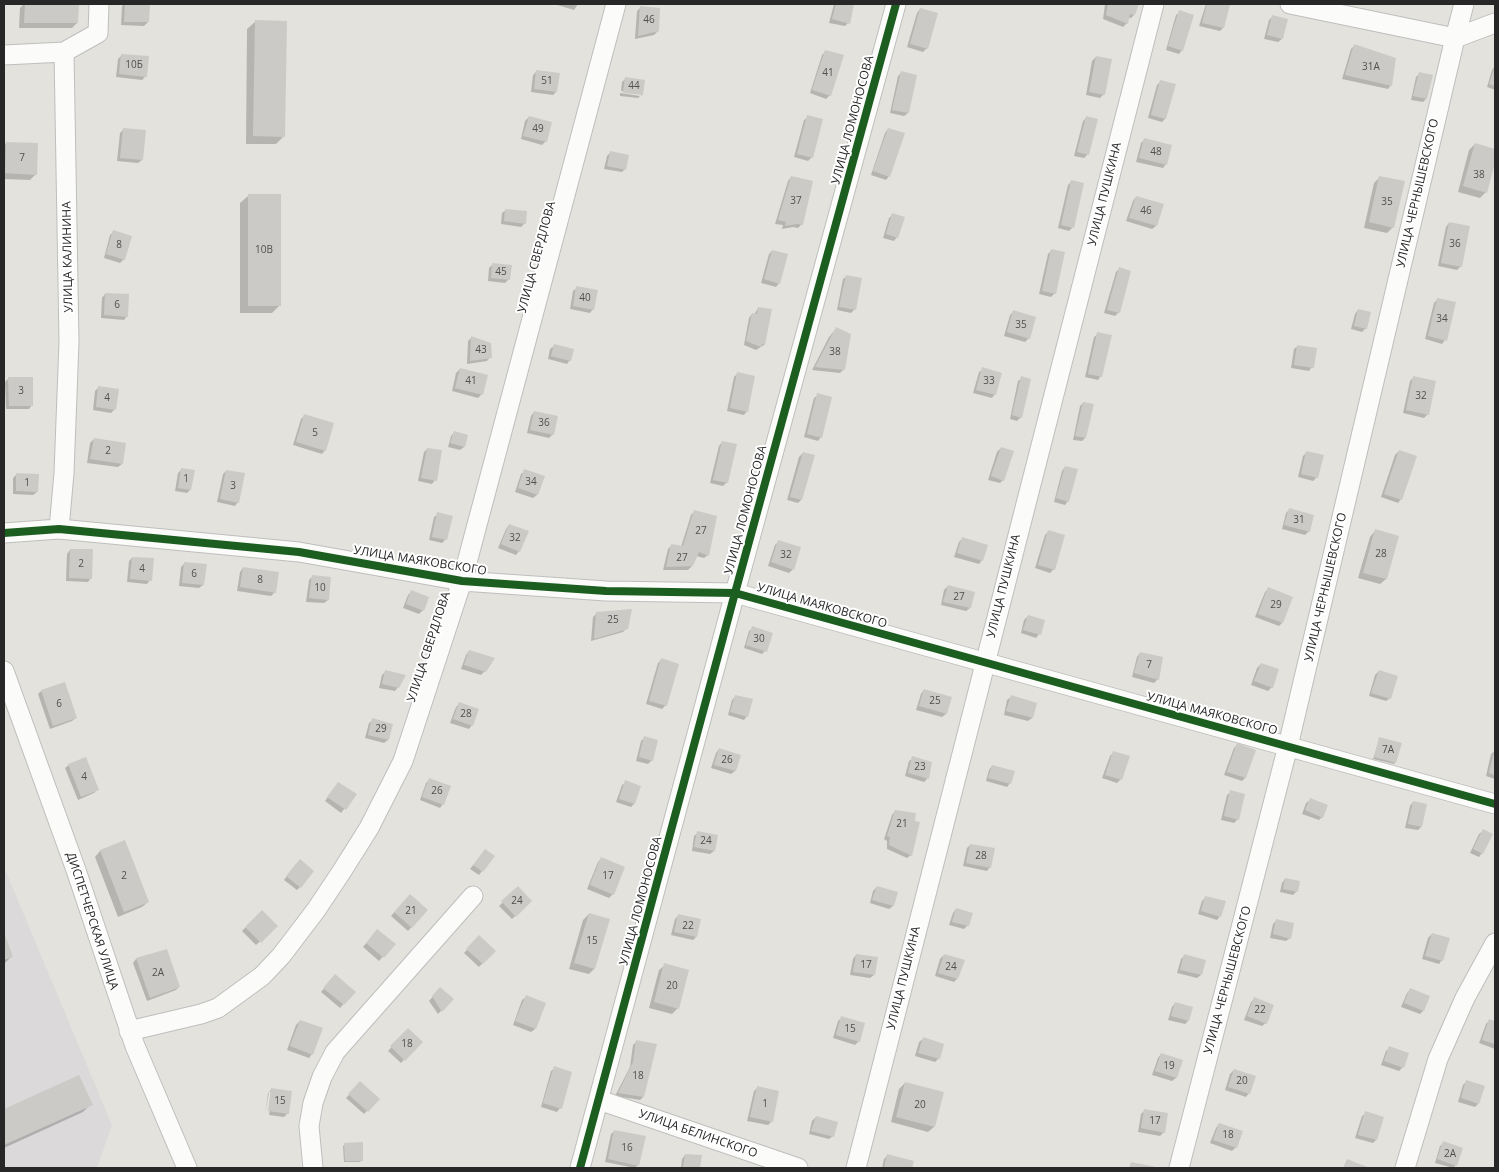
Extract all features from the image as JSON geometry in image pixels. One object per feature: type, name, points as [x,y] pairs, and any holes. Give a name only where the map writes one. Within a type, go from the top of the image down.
[{"type":"street","points":[[4,55],[64,52],[98,33],[99,4]]},
{"type":"street","name":"УЛИЦА СВЕРДЛОВА","points":[[130,1031],[201,1014],[218,1008],[262,976],[281,956],[316,910],[370,828],[403,761],[462,581],[616,4]]},
{"type":"street","name":"УЛИЦА ЛОМОНОСОВА","points":[[580,1168],[896,4]]},
{"type":"street","name":"УЛИЦА ПУШКИНА","points":[[856,1168],[1154,4]]},
{"type":"street","points":[[1290,4],[1455,38],[1495,24]]},
{"type":"street","name":"УЛИЦА ЧЕРНЫШЕВСКОГО","points":[[1179,1168],[1288,746],[1464,4]]},
{"type":"street","name":"УЛИЦА КАЛИНИНА","points":[[59,529],[64,473],[69,342],[64,52]]},
{"type":"street","name":"УЛИЦА МАЯКОВСКОГО","points":[[4,533],[59,529],[299,552],[462,581],[606,591],[735,593],[1495,804]]},
{"type":"street","name":"ДИСПЕТЧЕРСКАЯ УЛИЦА","points":[[4,671],[76,870],[130,1031],[187,1168]]},
{"type":"street","points":[[313,1168],[309,1126],[313,1102],[334,1052],[473,896]]},
{"type":"street","points":[[1405,1168],[1438,1059],[1465,998],[1495,943]]},
{"type":"street","name":"УЛИЦА БЕЛИНСКОГО","points":[[599,1100],[798,1168]]},
{"type":"shaded area","points":[[4,867],[112,1125],[97,1168],[4,1168]]},
{"type":"building","points":[[25,4],[79,4],[78,23],[24,23]]},
{"type":"building","points":[[125,4],[150,4],[149,22],[124,22]]},
{"type":"building","points":[[836,4],[854,4],[850,24],[832,19]]},
{"type":"building","points":[[1108,4],[1139,4],[1135,15],[1130,14],[1128,24],[1106,15]]},
{"type":"building","points":[[1207,4],[1230,5],[1224,28],[1202,23]]},
{"type":"building","points":[[640,6],[660,8],[659,31],[638,36]]},
{"type":"building","points":[[920,8],[938,13],[928,49],[910,44]]},
{"type":"building","points":[[1179,10],[1194,15],[1183,51],[1168,46]]},
{"type":"building","points":[[1272,15],[1288,19],[1283,39],[1267,35]]},
{"type":"building","points":[[255,20],[287,21],[285,137],[253,136]]},
{"type":"building","points":[[1354,44],[1396,58],[1392,86],[1345,75]]},
{"type":"building","points":[[825,50],[844,55],[831,96],[812,90]]},
{"type":"building","points":[[121,54],[149,56],[147,77],[119,74]]},
{"type":"building","points":[[1096,56],[1112,59],[1105,95],[1089,92]]},
{"type":"building","points":[[1495,66],[1495,86],[1489,84]]},
{"type":"building","points":[[536,70],[560,73],[557,92],[534,89]]},
{"type":"building","points":[[901,71],[917,75],[909,113],[892,110]]},
{"type":"building","points":[[1419,72],[1433,75],[1427,99],[1413,96]]},
{"type":"building","points":[[625,77],[645,80],[643,95],[623,93]]},
{"type":"building","points":[[1160,80],[1176,84],[1166,119],[1151,115]]},
{"type":"building","points":[[807,115],[823,119],[813,158],[797,154]]},
{"type":"building","points":[[529,116],[552,122],[547,142],[523,136]]},
{"type":"building","points":[[1086,116],[1098,119],[1089,155],[1077,152]]},
{"type":"building","points":[[123,128],[146,130],[143,160],[120,158]]},
{"type":"building","points":[[888,128],[905,133],[890,177],[873,171]]},
{"type":"building","points":[[1144,138],[1172,145],[1167,165],[1139,158]]},
{"type":"building","points":[[6,142],[38,143],[37,175],[5,173]]},
{"type":"building","points":[[1475,143],[1495,149],[1495,163],[1487,193],[1463,186]]},
{"type":"building","points":[[610,151],[629,155],[626,170],[607,166]]},
{"type":"building","points":[[791,176],[813,181],[803,225],[785,226],[786,222],[778,220]]},
{"type":"building","points":[[1379,176],[1405,181],[1394,228],[1369,222]]},
{"type":"building","points":[[1071,180],[1084,183],[1074,228],[1061,225]]},
{"type":"building","points":[[248,194],[281,194],[281,306],[248,306]]},
{"type":"building","points":[[1136,196],[1164,204],[1157,226],[1129,218]]},
{"type":"building","points":[[505,209],[527,211],[526,224],[504,221]]},
{"type":"building","points":[[892,213],[905,217],[898,238],[886,234]]},
{"type":"building","points":[[1449,222],[1470,226],[1462,267],[1441,263]]},
{"type":"building","points":[[113,230],[132,236],[125,260],[106,254]]},
{"type":"building","points":[[1051,249],[1065,252],[1056,294],[1042,291]]},
{"type":"building","points":[[772,250],[788,254],[780,284],[764,279]]},
{"type":"building","points":[[492,263],[512,265],[510,280],[491,278]]},
{"type":"building","points":[[1119,267],[1131,271],[1120,313],[1107,310]]},
{"type":"building","points":[[846,275],[862,278],[856,310],[839,307]]},
{"type":"building","points":[[576,286],[598,290],[594,310],[573,306]]},
{"type":"building","points":[[105,293],[129,294],[128,317],[104,315]]},
{"type":"building","points":[[1437,298],[1456,302],[1447,341],[1428,336]]},
{"type":"building","points":[[758,307],[772,309],[765,345],[762,344],[761,347],[746,341],[752,313],[757,314]]},
{"type":"building","points":[[1358,309],[1371,312],[1367,329],[1354,326]]},
{"type":"building","points":[[1013,310],[1036,317],[1030,339],[1007,332]]},
{"type":"building","points":[[836,327],[851,334],[845,370],[815,367]]},
{"type":"building","points":[[1097,332],[1112,335],[1102,377],[1088,374]]},
{"type":"building","points":[[471,336],[491,343],[492,358],[470,361]]},
{"type":"building","points":[[554,344],[574,349],[571,361],[551,356]]},
{"type":"building","points":[[1297,345],[1317,348],[1314,368],[1294,365]]},
{"type":"building","points":[[982,367],[1002,373],[996,395],[976,390]]},
{"type":"building","points":[[460,368],[488,375],[483,395],[455,388]]},
{"type":"building","points":[[737,372],[755,376],[748,412],[730,408]]},
{"type":"building","points":[[1021,376],[1031,379],[1022,418],[1012,415]]},
{"type":"building","points":[[1413,376],[1436,381],[1429,415],[1406,410]]},
{"type":"building","points":[[8,377],[33,377],[33,406],[9,406]]},
{"type":"building","points":[[98,386],[119,389],[116,410],[96,407]]},
{"type":"building","points":[[817,393],[832,397],[822,438],[807,434]]},
{"type":"building","points":[[1083,402],[1094,404],[1086,438],[1075,436]]},
{"type":"building","points":[[534,411],[558,416],[554,435],[530,430]]},
{"type":"building","points":[[304,414],[334,423],[326,451],[296,442]]},
{"type":"building","points":[[454,431],[468,435],[465,447],[450,443]]},
{"type":"building","points":[[94,438],[126,443],[123,464],[90,459]]},
{"type":"building","points":[[722,441],[737,444],[728,483],[713,480]]},
{"type":"building","points":[[1001,447],[1014,451],[1004,481],[991,476]]},
{"type":"building","points":[[427,448],[442,450],[437,481],[421,478]]},
{"type":"building","points":[[1399,450],[1417,456],[1402,500],[1384,494]]},
{"type":"building","points":[[1306,451],[1324,455],[1318,478],[1301,474]]},
{"type":"building","points":[[803,452],[815,455],[802,500],[790,497]]},
{"type":"building","points":[[1065,466],[1078,469],[1069,502],[1056,498]]},
{"type":"building","points":[[181,468],[195,470],[191,490],[178,488]]},
{"type":"building","points":[[524,469],[545,476],[538,495],[518,488]]},
{"type":"building","points":[[226,470],[245,473],[239,503],[220,499]]},
{"type":"building","points":[[16,473],[39,474],[38,492],[16,491]]},
{"type":"building","points":[[1289,508],[1314,515],[1310,532],[1284,525]]},
{"type":"building","points":[[694,510],[717,516],[709,556],[699,552],[693,566],[666,567],[671,544],[683,546]]},
{"type":"building","points":[[437,512],[453,516],[447,540],[432,537]]},
{"type":"building","points":[[509,524],[529,531],[520,552],[501,544]]},
{"type":"building","points":[[1375,529],[1399,536],[1387,579],[1363,573]]},
{"type":"building","points":[[1048,530],[1065,535],[1055,570],[1038,565]]},
{"type":"building","points":[[962,537],[988,545],[983,561],[957,553]]},
{"type":"building","points":[[778,540],[801,547],[794,570],[771,562]]},
{"type":"building","points":[[70,549],[93,549],[92,579],[69,578]]},
{"type":"building","points":[[132,557],[154,558],[152,581],[130,579]]},
{"type":"building","points":[[184,562],[207,564],[204,585],[182,583]]},
{"type":"building","points":[[243,567],[279,572],[276,593],[240,587]]},
{"type":"building","points":[[312,575],[331,577],[329,600],[309,598]]},
{"type":"building","points":[[948,585],[975,592],[971,608],[943,602]]},
{"type":"building","points":[[1268,587],[1293,597],[1283,623],[1258,614]]},
{"type":"building","points":[[411,590],[429,597],[424,611],[406,604]]},
{"type":"building","points":[[632,609],[628,629],[594,639],[596,612]]},
{"type":"building","points":[[1028,615],[1045,620],[1041,635],[1023,630]]},
{"type":"building","points":[[752,626],[773,633],[767,652],[746,645]]},
{"type":"building","points":[[469,650],[495,658],[486,672],[464,665]]},
{"type":"building","points":[[1140,652],[1163,657],[1159,680],[1134,673]]},
{"type":"building","points":[[661,658],[679,664],[667,706],[649,701]]},
{"type":"building","points":[[1261,663],[1279,669],[1273,688],[1254,681]]},
{"type":"building","points":[[385,670],[406,675],[399,688],[382,684]]},
{"type":"building","points":[[1379,670],[1398,676],[1391,699],[1371,693]]},
{"type":"building","points":[[65,682],[77,718],[53,726],[41,690]]},
{"type":"building","points":[[924,689],[952,697],[947,714],[919,706]]},
{"type":"building","points":[[735,695],[753,699],[748,717],[730,712]]},
{"type":"building","points":[[1011,695],[1037,703],[1033,718],[1006,711]]},
{"type":"building","points":[[459,702],[479,709],[473,726],[453,719]]},
{"type":"building","points":[[372,718],[393,724],[389,740],[368,735]]},
{"type":"building","points":[[644,736],[658,740],[653,761],[639,757]]},
{"type":"building","points":[[1379,737],[1402,743],[1396,763],[1374,757]]},
{"type":"building","points":[[1237,743],[1256,750],[1246,778],[1227,772]]},
{"type":"building","points":[[719,748],[741,755],[736,771],[714,765]]},
{"type":"building","points":[[1495,748],[1495,775],[1489,773]]},
{"type":"building","points":[[1113,751],[1130,756],[1122,780],[1105,775]]},
{"type":"building","points":[[912,756],[932,762],[929,779],[908,773]]},
{"type":"building","points":[[86,757],[99,790],[81,797],[68,764]]},
{"type":"building","points":[[992,765],[1015,771],[1011,784],[988,778]]},
{"type":"building","points":[[429,778],[451,786],[444,805],[422,797]]},
{"type":"building","points":[[625,780],[641,786],[635,804],[619,799]]},
{"type":"building","points":[[338,782],[357,794],[346,810],[327,797]]},
{"type":"building","points":[[1230,790],[1245,794],[1239,820],[1224,816]]},
{"type":"building","points":[[1310,798],[1328,805],[1323,818],[1305,810]]},
{"type":"building","points":[[1413,801],[1427,804],[1422,827],[1408,824]]},
{"type":"building","points":[[895,810],[916,813],[915,821],[920,822],[912,856],[889,845],[890,837],[887,836]]},
{"type":"building","points":[[1483,829],[1493,834],[1483,854],[1473,849]]},
{"type":"building","points":[[697,831],[718,835],[715,851],[694,847]]},
{"type":"building","points":[[125,840],[149,902],[124,912],[100,850]]},
{"type":"building","points":[[970,844],[995,848],[991,868],[966,863]]},
{"type":"building","points":[[485,849],[495,856],[483,872],[473,865]]},
{"type":"building","points":[[601,857],[625,867],[614,895],[590,885]]},
{"type":"building","points":[[300,859],[314,871],[301,888],[286,876]]},
{"type":"building","points":[[1285,878],[1300,881],[1298,892],[1283,889]]},
{"type":"building","points":[[518,886],[532,901],[516,917],[501,901]]},
{"type":"building","points":[[877,886],[898,892],[894,906],[872,900]]},
{"type":"building","points":[[410,894],[428,910],[412,928],[394,912]]},
{"type":"building","points":[[1205,896],[1226,901],[1221,917],[1201,911]]},
{"type":"building","points":[[956,908],[973,913],[969,926],[952,922]]},
{"type":"building","points":[[262,910],[278,926],[261,943],[245,927]]},
{"type":"building","points":[[589,913],[610,919],[595,969],[574,963]]},
{"type":"building","points":[[678,914],[701,919],[697,937],[674,932]]},
{"type":"building","points":[[1276,919],[1294,923],[1291,939],[1273,934]]},
{"type":"building","points":[[377,929],[396,944],[384,958],[366,943]]},
{"type":"building","points":[[4,932],[13,957],[4,960]]},
{"type":"building","points":[[1432,933],[1450,938],[1443,961],[1425,956]]},
{"type":"building","points":[[479,935],[496,951],[483,964],[466,949]]},
{"type":"building","points":[[167,949],[180,987],[150,998],[136,958]]},
{"type":"building","points":[[856,954],[878,957],[875,975],[853,972]]},
{"type":"building","points":[[944,954],[965,960],[958,979],[938,973]]},
{"type":"building","points":[[1184,954],[1206,960],[1202,975],[1180,970]]},
{"type":"building","points":[[664,963],[689,970],[679,1009],[654,1002]]},
{"type":"building","points":[[335,974],[356,992],[344,1005],[323,988]]},
{"type":"building","points":[[440,987],[454,999],[442,1012],[432,996]]},
{"type":"building","points":[[1410,988],[1430,996],[1424,1011],[1404,1003]]},
{"type":"building","points":[[526,995],[546,1003],[536,1029],[515,1021]]},
{"type":"building","points":[[1254,997],[1274,1005],[1267,1024],[1247,1016]]},
{"type":"building","points":[[1175,1002],[1193,1007],[1189,1021],[1171,1016]]},
{"type":"building","points":[[841,1016],[865,1023],[860,1042],[836,1035]]},
{"type":"building","points":[[1489,1019],[1495,1021],[1495,1044],[1482,1040]]},
{"type":"building","points":[[300,1020],[323,1028],[313,1055],[290,1046]]},
{"type":"building","points":[[408,1028],[423,1042],[405,1061],[390,1046]]},
{"type":"building","points":[[923,1037],[944,1044],[940,1059],[918,1053]]},
{"type":"building","points":[[636,1040],[657,1044],[644,1097],[618,1093],[633,1062]]},
{"type":"building","points":[[1389,1046],[1409,1053],[1404,1068],[1384,1061]]},
{"type":"building","points":[[1161,1053],[1183,1060],[1177,1078],[1155,1071]]},
{"type":"building","points":[[554,1066],[572,1072],[562,1109],[543,1103]]},
{"type":"building","points":[[1234,1069],[1256,1076],[1250,1094],[1228,1087]]},
{"type":"building","points":[[79,1075],[93,1105],[4,1145],[4,1109]]},
{"type":"building","points":[[1466,1080],[1485,1086],[1479,1104],[1461,1098]]},
{"type":"building","points":[[360,1081],[380,1099],[368,1112],[348,1094]]},
{"type":"building","points":[[905,1082],[944,1092],[935,1127],[896,1117]]},
{"type":"building","points":[[757,1086],[779,1091],[773,1122],[750,1117]]},
{"type":"building","points":[[271,1088],[292,1091],[289,1114],[268,1111]]},
{"type":"building","points":[[1144,1109],[1168,1113],[1165,1133],[1141,1128]]},
{"type":"building","points":[[1365,1111],[1384,1117],[1377,1140],[1358,1135]]},
{"type":"building","points":[[816,1116],[838,1122],[834,1137],[811,1131]]},
{"type":"building","points":[[1219,1123],[1243,1131],[1237,1148],[1213,1140]]},
{"type":"building","points":[[614,1130],[646,1136],[639,1166],[608,1159]]},
{"type":"building","points":[[1443,1141],[1463,1148],[1457,1166],[1437,1159]]},
{"type":"building","points":[[363,1142],[363,1161],[345,1161],[344,1143]]},
{"type":"building","points":[[685,1154],[702,1155],[700,1168],[683,1168]]},
{"type":"building","points":[[887,1154],[914,1161],[912,1168],[884,1168]]},
{"type":"building","points":[[1347,1159],[1370,1168],[1343,1168]]},
{"type":"building","points":[[1131,1162],[1156,1167],[1156,1168],[1129,1168]]},
{"type":"cycle path","points":[[580,1168],[896,4]]},
{"type":"cycle path","points":[[4,533],[59,529],[299,552],[462,581],[606,591],[735,593],[1495,804]]}]
